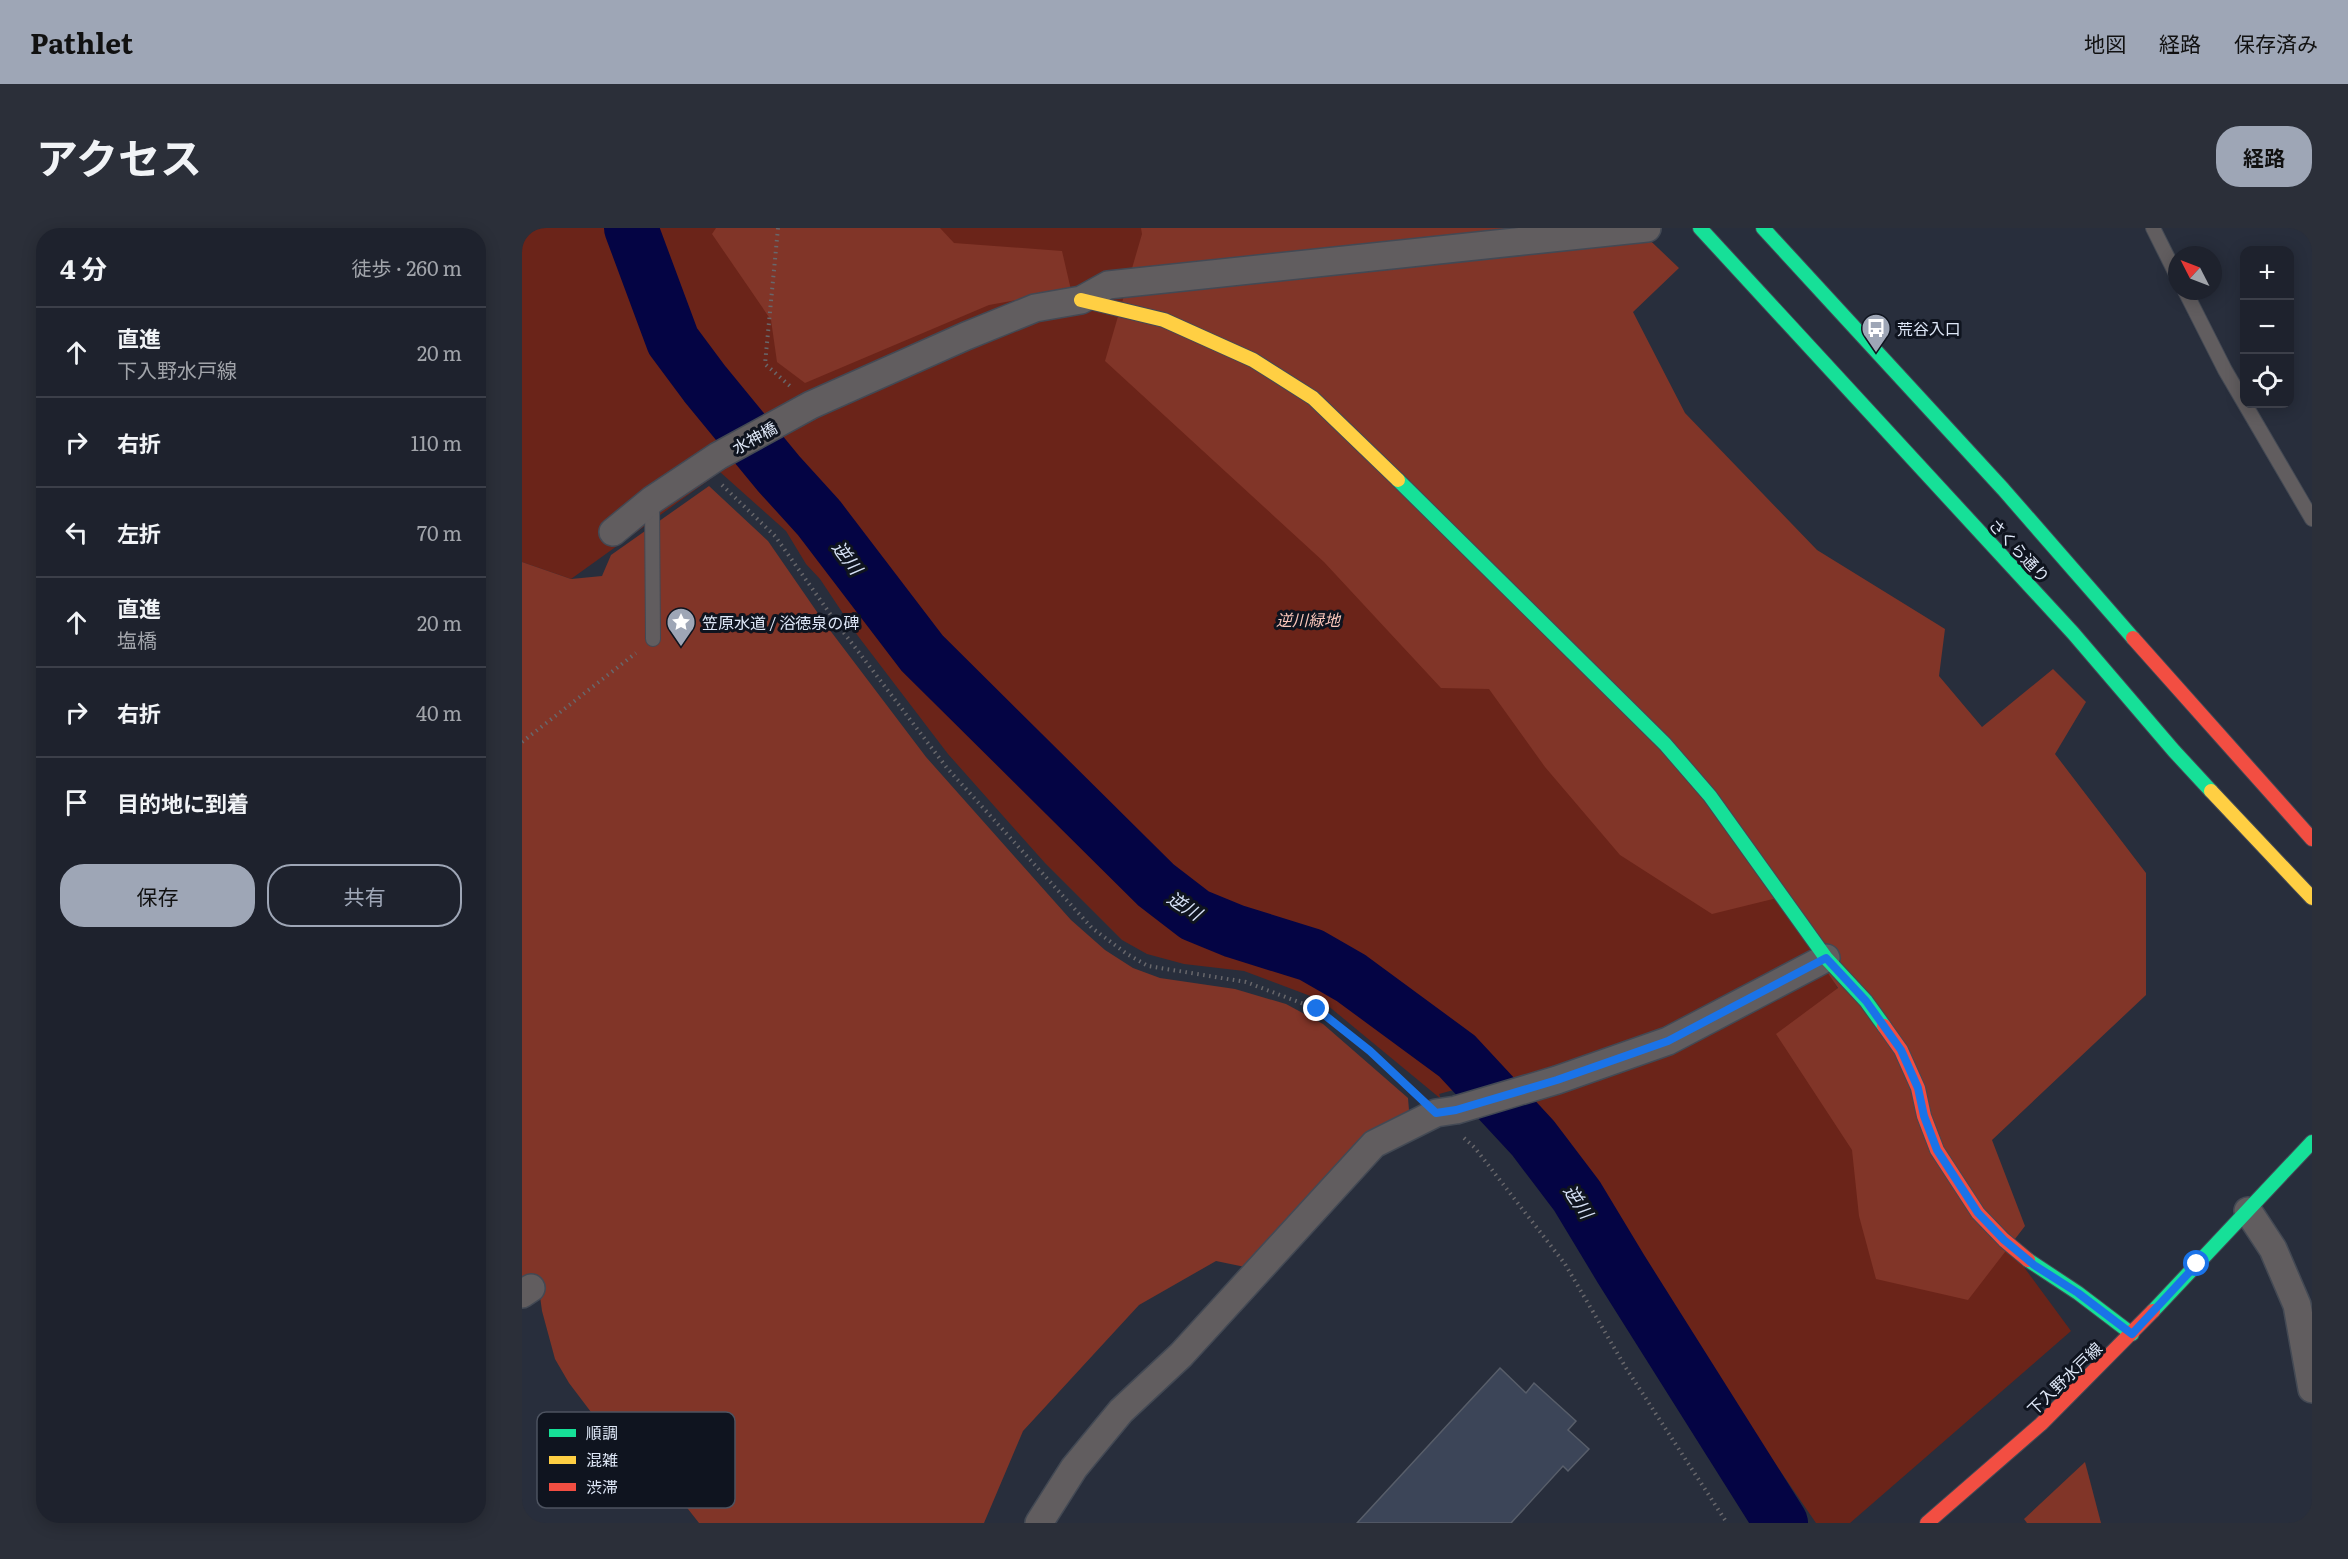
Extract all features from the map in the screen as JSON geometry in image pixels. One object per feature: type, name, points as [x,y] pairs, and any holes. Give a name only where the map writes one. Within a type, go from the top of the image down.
[{"type":"street","name":"水神橋","points":[[613,532],[652,500],[710,462],[800,411],[956,340],[1035,308],[1081,300],[1108,285],[1647,228]]},
{"type":"street","name":"さくら通り","points":[[1700,228],[2073,633],[2174,751],[2312,898]]},
{"type":"street","name":"さくら通り","points":[[1763,228],[2003,489],[2193,708],[2312,839]]},
{"type":"street","points":[[1081,300],[1164,320],[1253,360],[1313,398],[1372,453],[1665,744],[1710,796],[1826,958],[1866,1001],[1901,1050],[1918,1088],[1924,1116],[1937,1150],[1978,1213],[2004,1240],[2034,1265],[2078,1293],[2132,1334]]},
{"type":"street","points":[[1039,1523],[1074,1468],[1121,1411],[1181,1355],[1374,1144],[1446,1111],[1606,1064],[1668,1041],[1826,958]]},
{"type":"street","name":"下入野水戸線","points":[[1927,1523],[2041,1424],[2132,1334],[2312,1142]]},
{"type":"street","points":[[2248,1211],[2273,1249],[2297,1305],[2312,1389]]},
{"type":"lane","points":[[2152,228],[2168,259]]},
{"type":"lane","points":[[2190,300],[2225,370],[2312,519]]},
{"type":"lane","points":[[652,500],[653,639]]},
{"type":"path","points":[[778,228],[765,364],[800,411]]},
{"type":"path","points":[[710,462],[775,536],[838,625],[947,768],[1092,928],[1127,954],[1148,966],[1246,982],[1317,1009],[1446,1111],[1547,1237],[1590,1304],[1639,1388],[1727,1523]]},
{"type":"path","points":[[522,742],[653,639]]},
{"type":"green space","name":"逆川緑地","points":[[522,228],[1407,228],[1838,989],[1826,998],[2071,1331],[1850,1523],[1816,1523],[1508,1075],[1439,1094],[1441,1099],[1321,1000],[1244,971],[1184,964],[1147,954],[1122,940],[1045,863],[948,754],[858,636],[820,579],[806,564],[786,531],[720,472],[571,579],[522,562]]},
{"type":"shaded area","points":[[716,228],[940,228],[954,243],[1062,251],[1071,290],[989,305],[805,383],[777,362],[771,320],[712,234]]},
{"type":"shaded area","points":[[1141,228],[1637,228],[1679,268],[1633,312],[1685,413],[1817,550],[1945,629],[1939,676],[1982,727],[2053,669],[2086,702],[2055,754],[2146,873],[2146,995],[1992,1140],[2025,1226],[1968,1300],[1876,1279],[1859,1216],[1852,1150],[1776,1034],[1838,988],[1777,898],[1712,914],[1620,855],[1545,767],[1489,689],[1441,688],[1324,562],[1105,361],[1142,234]]},
{"type":"shaded area","points":[[709,486],[768,541],[826,625],[926,757],[1071,920],[1105,950],[1133,968],[1160,978],[1235,989],[1286,1004],[1323,1024],[1408,1098],[1409,1110],[1366,1136],[1245,1267],[1216,1261],[1139,1305],[1023,1431],[984,1523],[699,1523],[687,1508],[735,1508],[735,1412],[591,1412],[569,1383],[555,1359],[542,1311],[537,1274],[522,1284],[522,562],[571,579],[602,576],[611,555]]},
{"type":"shaded area","points":[[2085,1462],[2101,1523],[2027,1523],[2024,1519]]},
{"type":"building","points":[[1500,1368],[1526,1393],[1534,1383],[1576,1421],[1568,1430],[1589,1449],[1568,1471],[1563,1466],[1511,1523],[1357,1523]]},
{"type":"waterway","name":"逆川","points":[[631,228],[673,341],[779,474],[819,518],[922,653],[1156,885],[1195,915],[1234,931],[1311,955],[1351,978],[1457,1056],[1533,1138],[1577,1196],[1781,1523]]},
{"type":"traffic: fast","points":[[1700,228],[2073,633],[2211,791]]},
{"type":"traffic: fast","points":[[1763,228],[2003,489],[2133,638]]},
{"type":"traffic: fast","points":[[1398,480],[1665,744],[1710,796],[1826,958],[1866,1001],[1884,1026]]},
{"type":"traffic: fast","points":[[2153,1311],[2312,1142]]},
{"type":"traffic: fast","points":[[2028,1260],[2078,1293],[2132,1334]]},
{"type":"traffic: slow","points":[[1081,300],[1164,320],[1253,360],[1313,398],[1398,480]]},
{"type":"traffic: slow","points":[[2211,791],[2312,898]]},
{"type":"traffic: jam","points":[[2133,638],[2312,839]]},
{"type":"traffic: jam","points":[[1884,1026],[1901,1050],[1918,1088],[1924,1116],[1937,1150],[1978,1213],[2004,1240],[2028,1260]]},
{"type":"traffic: jam","points":[[1927,1523],[2041,1424],[2153,1311]]},
{"type":"place","name":"荒谷入口","points":[[1876,354]]},
{"type":"place","name":"笠原水道 / 浴徳泉の碑","points":[[681,648]]},
{"type":"route","points":[[1317,1009],[1370,1051],[1436,1113],[1456,1110],[1557,1080],[1668,1041],[1826,958],[1866,1001],[1901,1050],[1918,1088],[1924,1116],[1937,1150],[1954,1178],[1978,1213],[2004,1240],[2034,1265],[2078,1293],[2132,1334],[2197,1264]]}]
